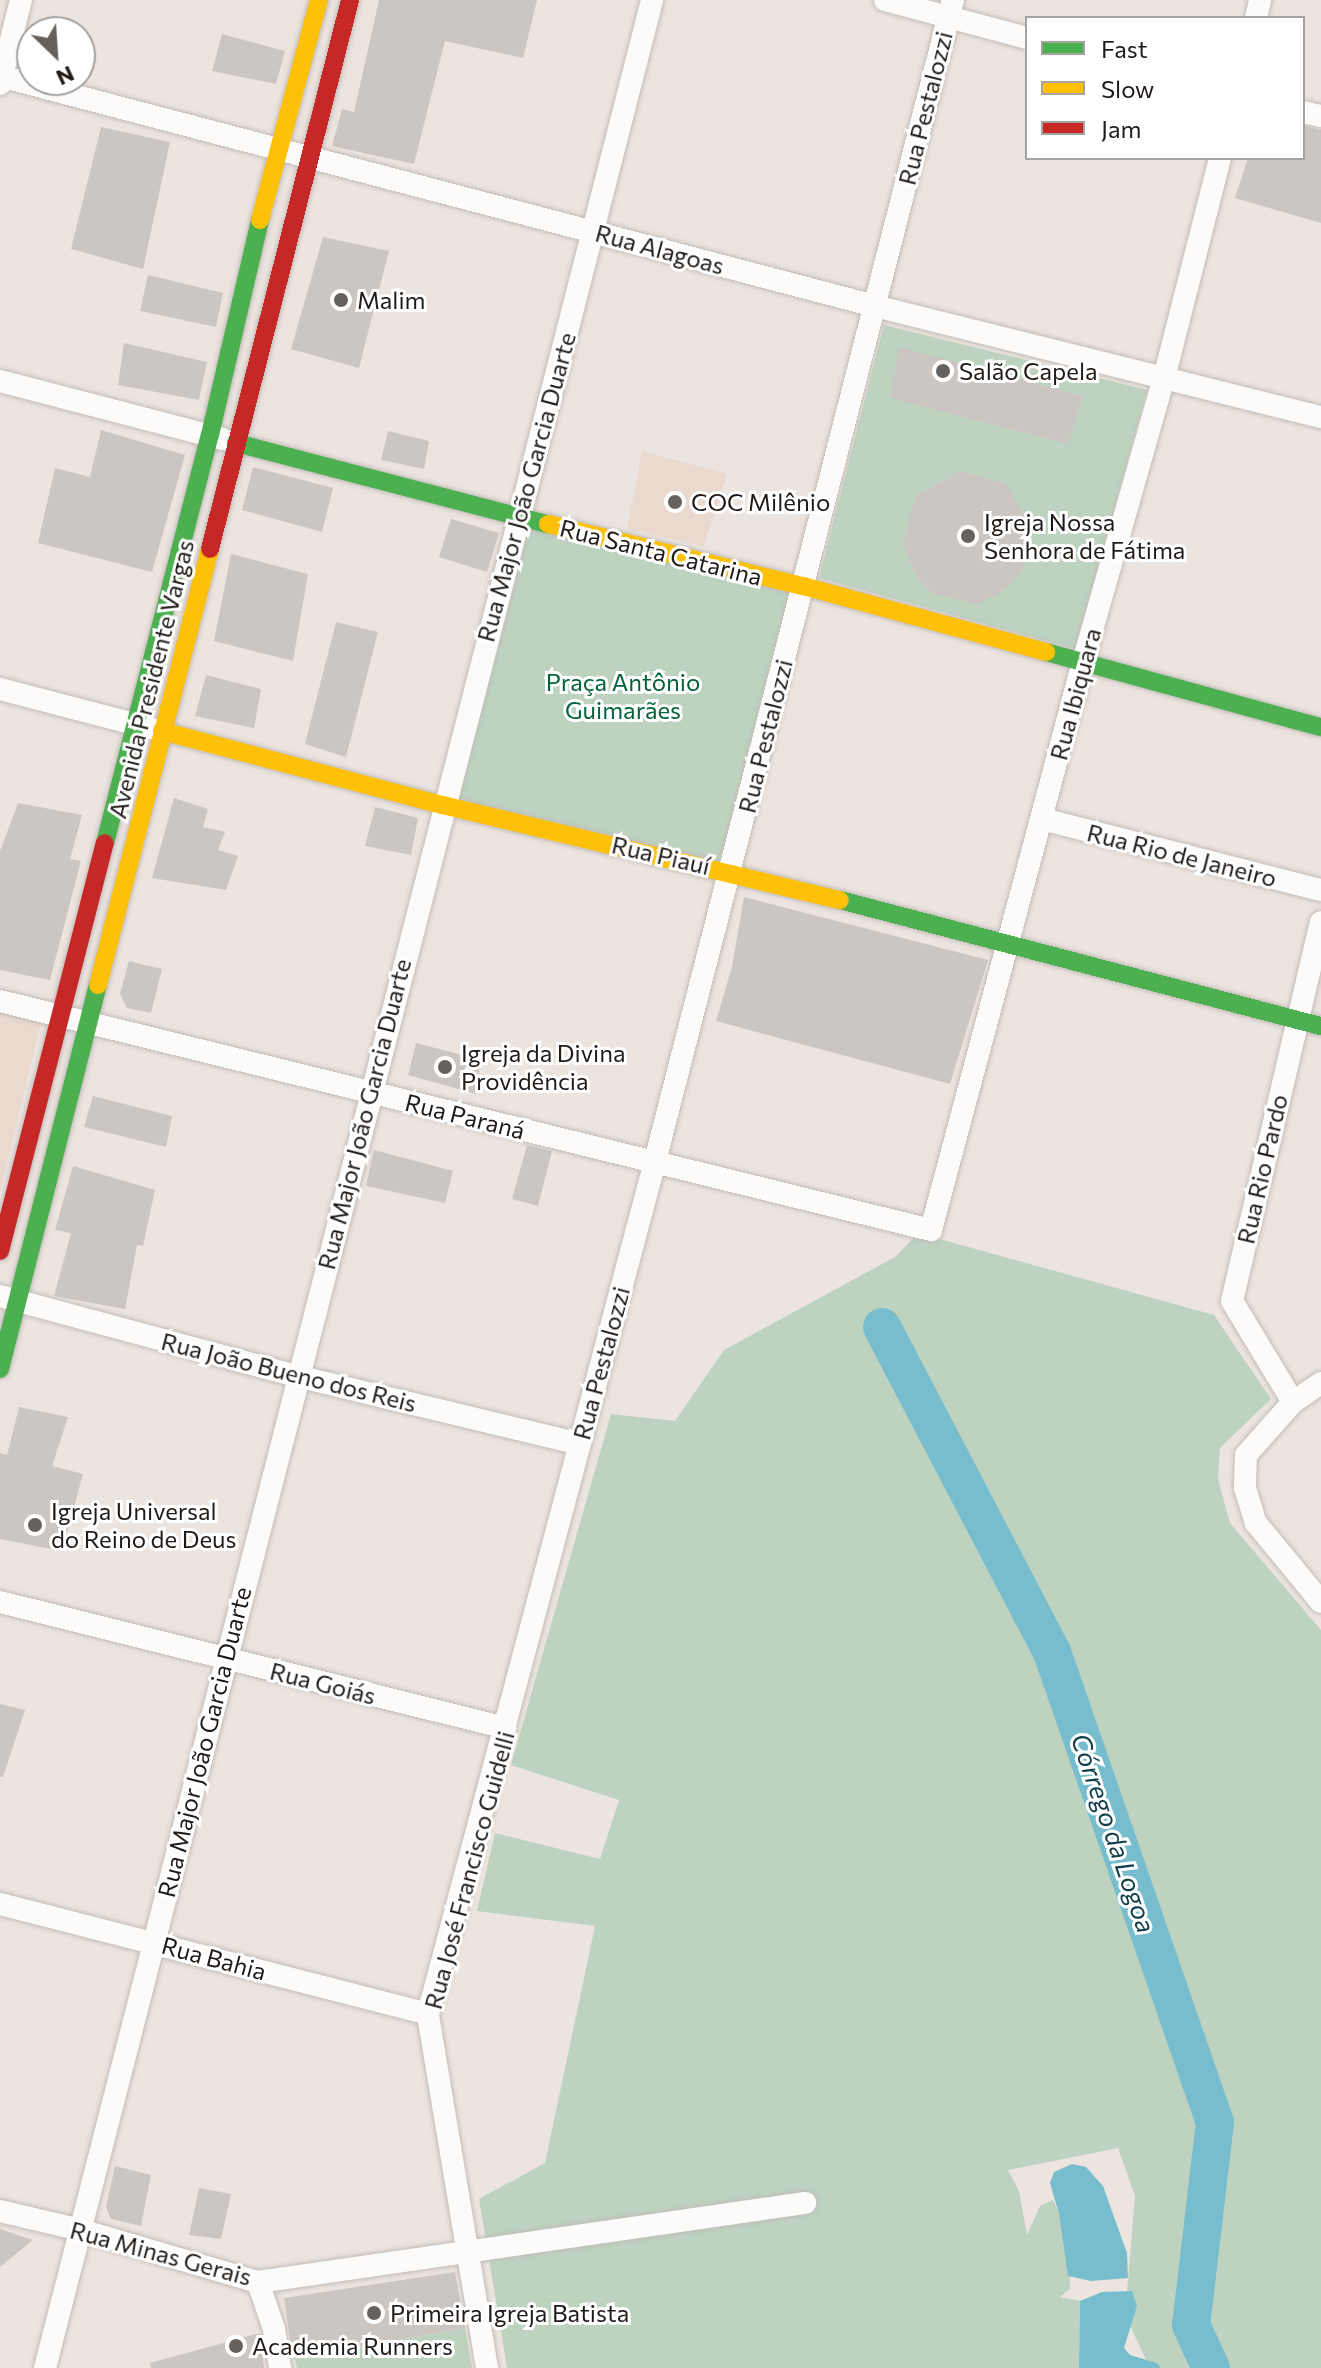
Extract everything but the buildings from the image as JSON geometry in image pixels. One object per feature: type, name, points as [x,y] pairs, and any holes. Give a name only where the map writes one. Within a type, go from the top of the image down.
[{"type":"main road","name":"Avenida Presidente Vargas","points":[[0,1251],[210,435],[276,152],[319,0]]},
{"type":"main road","name":"Avenida Presidente Vargas","points":[[0,1369],[9,1299],[88,1023],[350,0]]},
{"type":"main road","name":"Rua Santa Catarina","points":[[236,443],[518,517],[803,586],[1321,727]]},
{"type":"main road","name":"Rua Piauí","points":[[162,731],[443,805],[730,871],[1321,1026]]},
{"type":"street","points":[[1,79],[21,0]]},
{"type":"street","name":"Rua Major João Garcia Duarte","points":[[45,2368],[369,1091],[652,0]]},
{"type":"street","points":[[885,0],[951,8],[1025,37]]},
{"type":"street","name":"Rua Pestalozzi","points":[[573,1470],[951,8]]},
{"type":"street","name":"Rua Alagoas","points":[[1,79],[875,306],[1321,417]]},
{"type":"street","name":"Rua Ibiquara","points":[[931,1230],[1083,662],[1164,378],[1219,160]]},
{"type":"street","name":"Rua Santa Catarina","points":[[0,381],[236,443]]},
{"type":"street","name":"Rua Piauí","points":[[0,689],[162,731]]},
{"type":"street","name":"Rua Rio de Janeiro","points":[[1042,819],[1321,890]]},
{"type":"street","name":"Rua Rio Pardo","points":[[1293,1402],[1232,1301],[1295,1020],[1321,922]]},
{"type":"street","name":"Rua Paraná","points":[[0,1001],[369,1091],[654,1165],[931,1230]]},
{"type":"street","name":"Rua João Bueno dos Reis","points":[[9,1299],[297,1376],[580,1444]]},
{"type":"street","points":[[1321,1383],[1293,1402],[1246,1455],[1245,1488],[1256,1523],[1321,1602]]},
{"type":"street","name":"Rua José Francisco Guidelli","points":[[487,2368],[465,2252],[428,2014],[573,1470]]},
{"type":"street","name":"Rua Goiás","points":[[0,1602],[506,1728]]},
{"type":"street","name":"Rua Bahia","points":[[0,1904],[428,2014]]},
{"type":"street","name":"Rua Minas Gerais","points":[[0,2211],[81,2230],[258,2282],[805,2203]]},
{"type":"street","points":[[258,2282],[274,2329],[280,2368]]},
{"type":"shaded area","name":"COC Milênio","points":[[642,451],[727,474],[704,546],[627,529]]},
{"type":"shaded area","points":[[0,1012],[41,1023],[0,1192]]},
{"type":"green space","points":[[884,325],[1147,390],[1076,649],[819,578]]},
{"type":"green space","name":"Praça Antônio Guimarães","points":[[518,517],[803,586],[730,871],[443,805]]},
{"type":"green space","points":[[918,1233],[1214,1315],[1271,1399],[1220,1448],[1218,1479],[1230,1523],[1321,1630],[1321,2368],[1150,2368],[1125,2315],[1135,2196],[1118,2148],[1008,2170],[1019,2191],[1027,2235],[1040,2206],[1053,2200],[1069,2235],[1070,2289],[1060,2297],[1080,2301],[1079,2368],[507,2368],[479,2199],[545,2163],[595,1926],[477,1911],[495,1833],[600,1859],[619,1800],[511,1765],[611,1414],[675,1421],[724,1350],[895,1257]]},
{"type":"green space","points":[[465,2328],[472,2368],[297,2368],[295,2359]]},
{"type":"water","points":[[1072,2164],[1086,2167],[1103,2186],[1127,2253],[1128,2278],[1091,2281],[1068,2276],[1059,2214],[1050,2183],[1054,2172]]},
{"type":"water","points":[[1132,2291],[1137,2306],[1124,2348],[1130,2355],[1157,2363],[1161,2368],[1079,2368],[1080,2301],[1102,2292]]},
{"type":"waterway","name":"Córrego da Logoa","points":[[882,1327],[1052,1652],[1215,2122],[1191,2325],[1211,2368]]},
{"type":"traffic: fast","points":[[105,843],[210,435],[260,220]]},
{"type":"traffic: fast","points":[[236,443],[548,524]]},
{"type":"traffic: fast","points":[[1046,652],[1321,727]]},
{"type":"traffic: fast","points":[[840,900],[1321,1026]]},
{"type":"traffic: fast","points":[[0,1369],[98,985]]},
{"type":"traffic: slow","points":[[260,220],[319,0]]},
{"type":"traffic: slow","points":[[548,524],[803,586],[1046,652]]},
{"type":"traffic: slow","points":[[98,985],[210,549]]},
{"type":"traffic: slow","points":[[162,731],[443,805],[840,900]]},
{"type":"traffic: jam","points":[[210,549],[350,0]]},
{"type":"traffic: jam","points":[[0,1251],[105,843]]},
{"type":"place","name":"Malim","points":[[341,300]]},
{"type":"place","name":"Salão Capela","points":[[943,371]]},
{"type":"place","name":"COC Milênio","points":[[675,502]]},
{"type":"place","name":"Igreja Nossa Senhora de Fátima","points":[[968,536]]},
{"type":"place","name":"Igreja da Divina Providência","points":[[445,1067]]},
{"type":"place","name":"Igreja Universal do Reino de Deus","points":[[35,1525]]},
{"type":"place","name":"Primeira Igreja Batista","points":[[374,2313]]},
{"type":"place","name":"Academia Runners","points":[[236,2346]]}]
